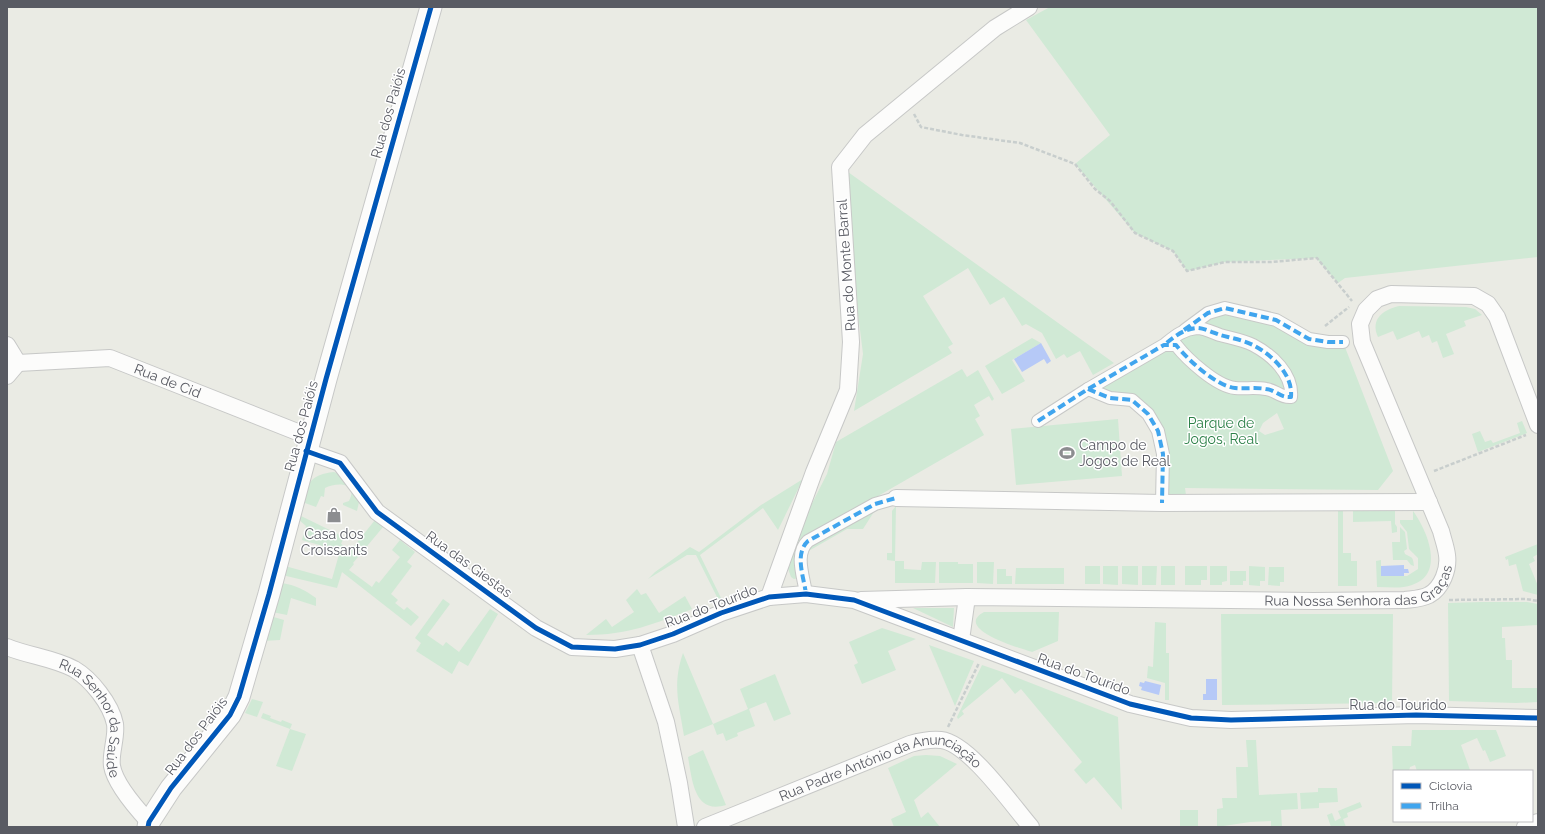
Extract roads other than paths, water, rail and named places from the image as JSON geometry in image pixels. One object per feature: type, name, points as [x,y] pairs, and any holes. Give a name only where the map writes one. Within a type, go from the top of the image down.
[{"type":"street","name":"Rua dos Paióis","points":[[149,824],[171,788],[230,715],[239,697],[271,587],[308,444],[431,7]]},
{"type":"street","name":"Rua do Monte Barral","points":[[768,597],[814,472],[848,390],[851,342],[840,167],[865,135],[995,28],[1029,7]]},
{"type":"street","name":"Rua Nossa Senhora das Graças","points":[[854,600],[967,597],[1314,601],[1405,600],[1415,599],[1430,594],[1445,576],[1448,566],[1447,555],[1429,502],[1362,342],[1360,324],[1366,310],[1377,299],[1391,294],[1474,296],[1488,304],[1497,317],[1534,429]]},
{"type":"street","points":[[1038,421],[1088,389],[1164,345],[1208,313],[1225,308],[1276,320],[1309,339],[1328,342],[1343,342]]},
{"type":"street","points":[[1164,345],[1176,345],[1186,357],[1211,378],[1233,388],[1266,388],[1285,398],[1291,397],[1292,389],[1282,368],[1278,363],[1254,346],[1198,328],[1182,332]]},
{"type":"street","points":[[7,345],[18,363],[7,376]]},
{"type":"street","name":"Rua de Cid","points":[[18,363],[110,358],[308,444]]},
{"type":"street","points":[[1088,389],[1110,398],[1132,400],[1148,414],[1158,432],[1163,454],[1162,503]]},
{"type":"street","name":"Rua das Giestas","points":[[308,444],[340,463],[378,512],[536,628],[572,647],[616,649],[640,645]]},
{"type":"street","points":[[806,594],[800,555],[802,546],[875,504],[896,498],[1162,503],[1429,502]]},
{"type":"street","name":"Rua do Tourido","points":[[640,645],[673,634],[721,613],[768,597],[806,594],[854,600],[1130,704],[1191,718],[1231,720],[1416,715],[1538,718]]},
{"type":"street","points":[[961,640],[967,597]]},
{"type":"street","points":[[640,645],[666,722],[679,783],[686,827]]},
{"type":"street","name":"Rua Senhor da Saúde","points":[[7,648],[50,660],[74,669],[95,686],[110,710],[115,724],[112,766],[118,781],[149,824]]},
{"type":"street","name":"Rua Padre António da Anunciação","points":[[705,827],[910,744],[925,740],[942,740],[957,746],[976,762],[1031,827]]},
{"type":"street","points":[[1525,827],[1538,822]]},
{"type":"water","points":[[1041,343],[1051,361],[1047,364],[1044,359],[1022,372],[1014,359]]},
{"type":"water","points":[[1404,565],[1404,569],[1408,569],[1409,573],[1404,573],[1404,576],[1381,576],[1381,566]]},
{"type":"water","points":[[1206,679],[1217,679],[1217,700],[1203,700],[1203,694],[1206,694]]},
{"type":"water","points":[[1145,681],[1161,685],[1159,695],[1141,690],[1142,687],[1139,686],[1140,682],[1144,683]]},
{"type":"place","name":"Campo de Jogos de Real","points":[[1067,453]]},
{"type":"place","name":"Casa dos Croissants","points":[[334,515]]},
{"type":"park label","name":"Parque de Jogos, Real","points":[[1221,432]]}]
